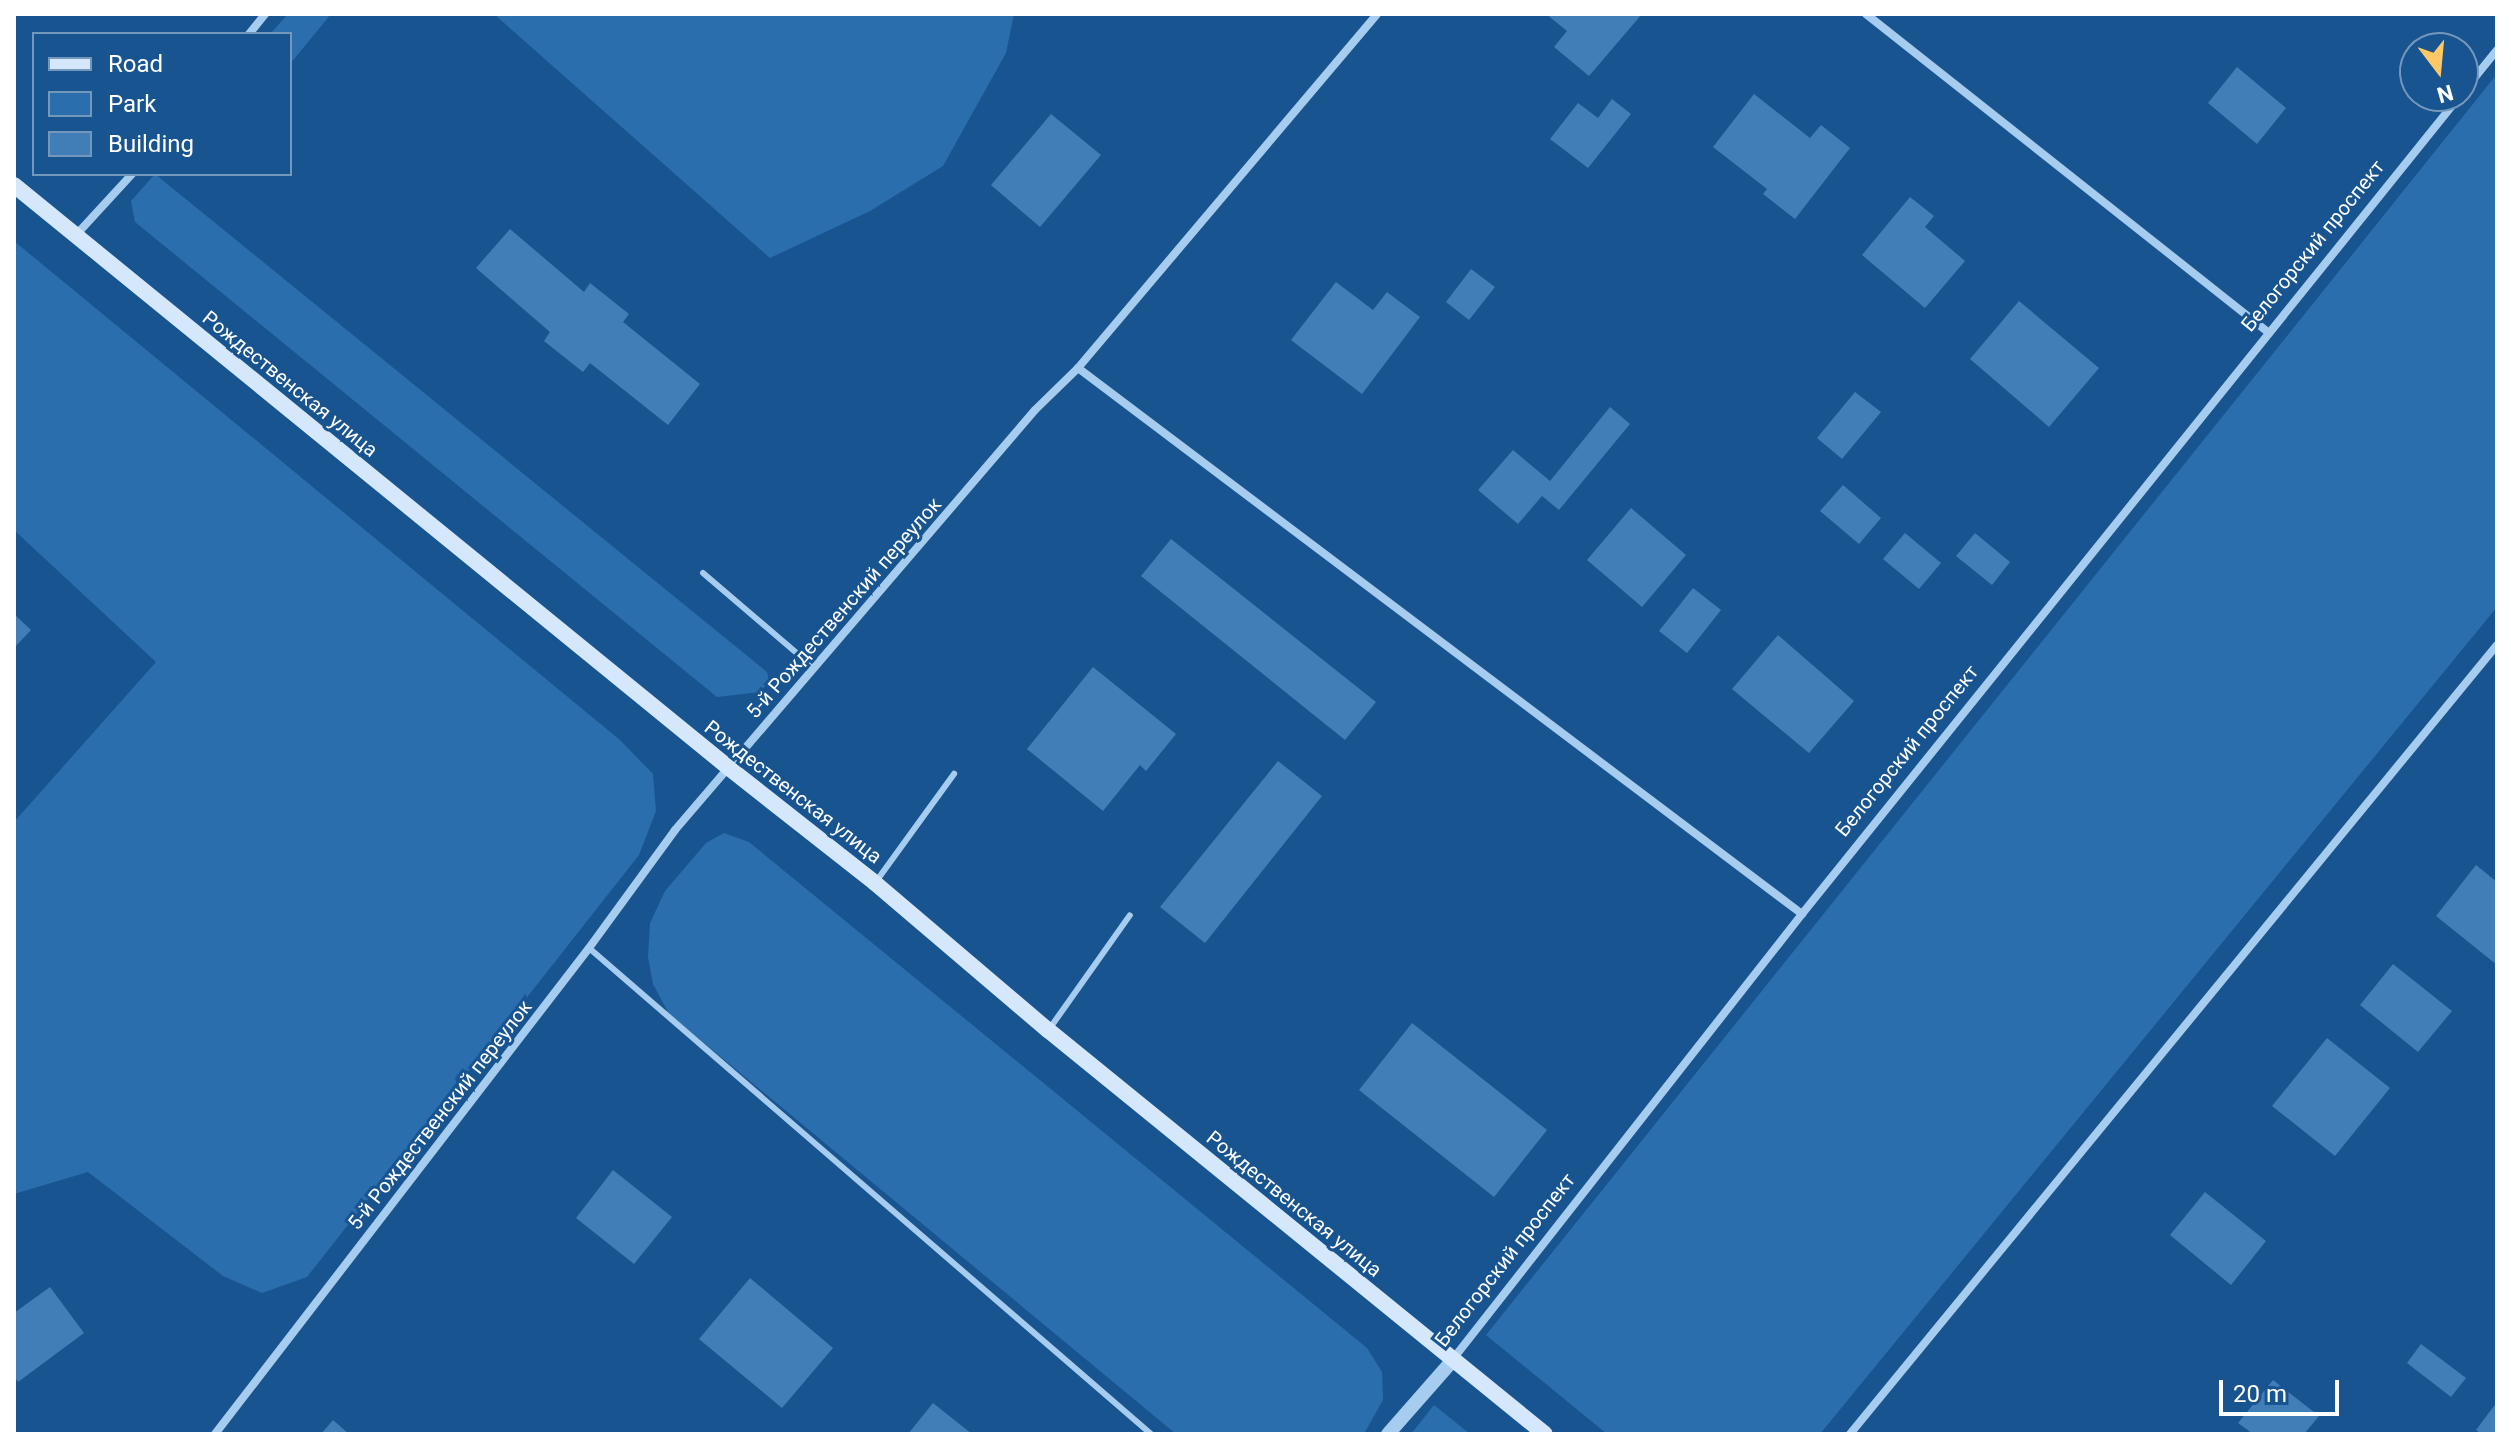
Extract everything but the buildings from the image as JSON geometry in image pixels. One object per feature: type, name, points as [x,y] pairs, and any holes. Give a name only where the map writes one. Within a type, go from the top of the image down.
[{"type":"main road","name":"Рождественская улица","points":[[14,185],[729,768],[875,883],[1048,1030],[1545,1434]]},
{"type":"street","points":[[251,32],[265,14]]},
{"type":"street","name":"5-й Рождественский переулок","points":[[215,1434],[589,948],[675,830],[1035,410],[1078,368],[1377,14]]},
{"type":"street","points":[[1866,14],[2268,332]]},
{"type":"street","name":"Белогорский проспект","points":[[2479,73],[2497,50]]},
{"type":"street","name":"Белогорский проспект","points":[[1388,1434],[1453,1360],[1802,914],[2447,112]]},
{"type":"street","points":[[76,235],[130,176]]},
{"type":"street","points":[[1078,368],[1802,914]]},
{"type":"street","points":[[1850,1434],[2497,645]]},
{"type":"lane","points":[[703,573],[813,667]]},
{"type":"lane","points":[[875,883],[954,774]]},
{"type":"lane","points":[[1048,1030],[1130,915]]},
{"type":"lane","points":[[589,948],[1151,1434]]},
{"type":"green space","points":[[288,14],[331,14],[292,62],[292,32],[272,32]]},
{"type":"green space","points":[[494,14],[1014,14],[1006,53],[943,166],[870,211],[770,258]]},
{"type":"green space","points":[[2497,74],[2497,607],[1820,1434],[1607,1434],[1486,1335],[2467,112],[2479,112],[2479,96]]},
{"type":"green space","points":[[153,176],[157,176],[767,672],[769,681],[760,692],[717,697],[135,222],[131,201]]},
{"type":"green space","points":[[14,241],[620,740],[653,774],[656,811],[639,855],[307,1277],[262,1293],[223,1276],[88,1172],[14,1194],[14,822],[156,662],[14,530]]},
{"type":"green space","points":[[724,833],[749,842],[1367,1348],[1382,1372],[1383,1400],[1364,1434],[1176,1434],[669,1014],[653,984],[648,957],[650,923],[665,891],[706,843]]},
{"type":"green space","points":[[1434,1405],[1470,1434],[1411,1434]]}]
